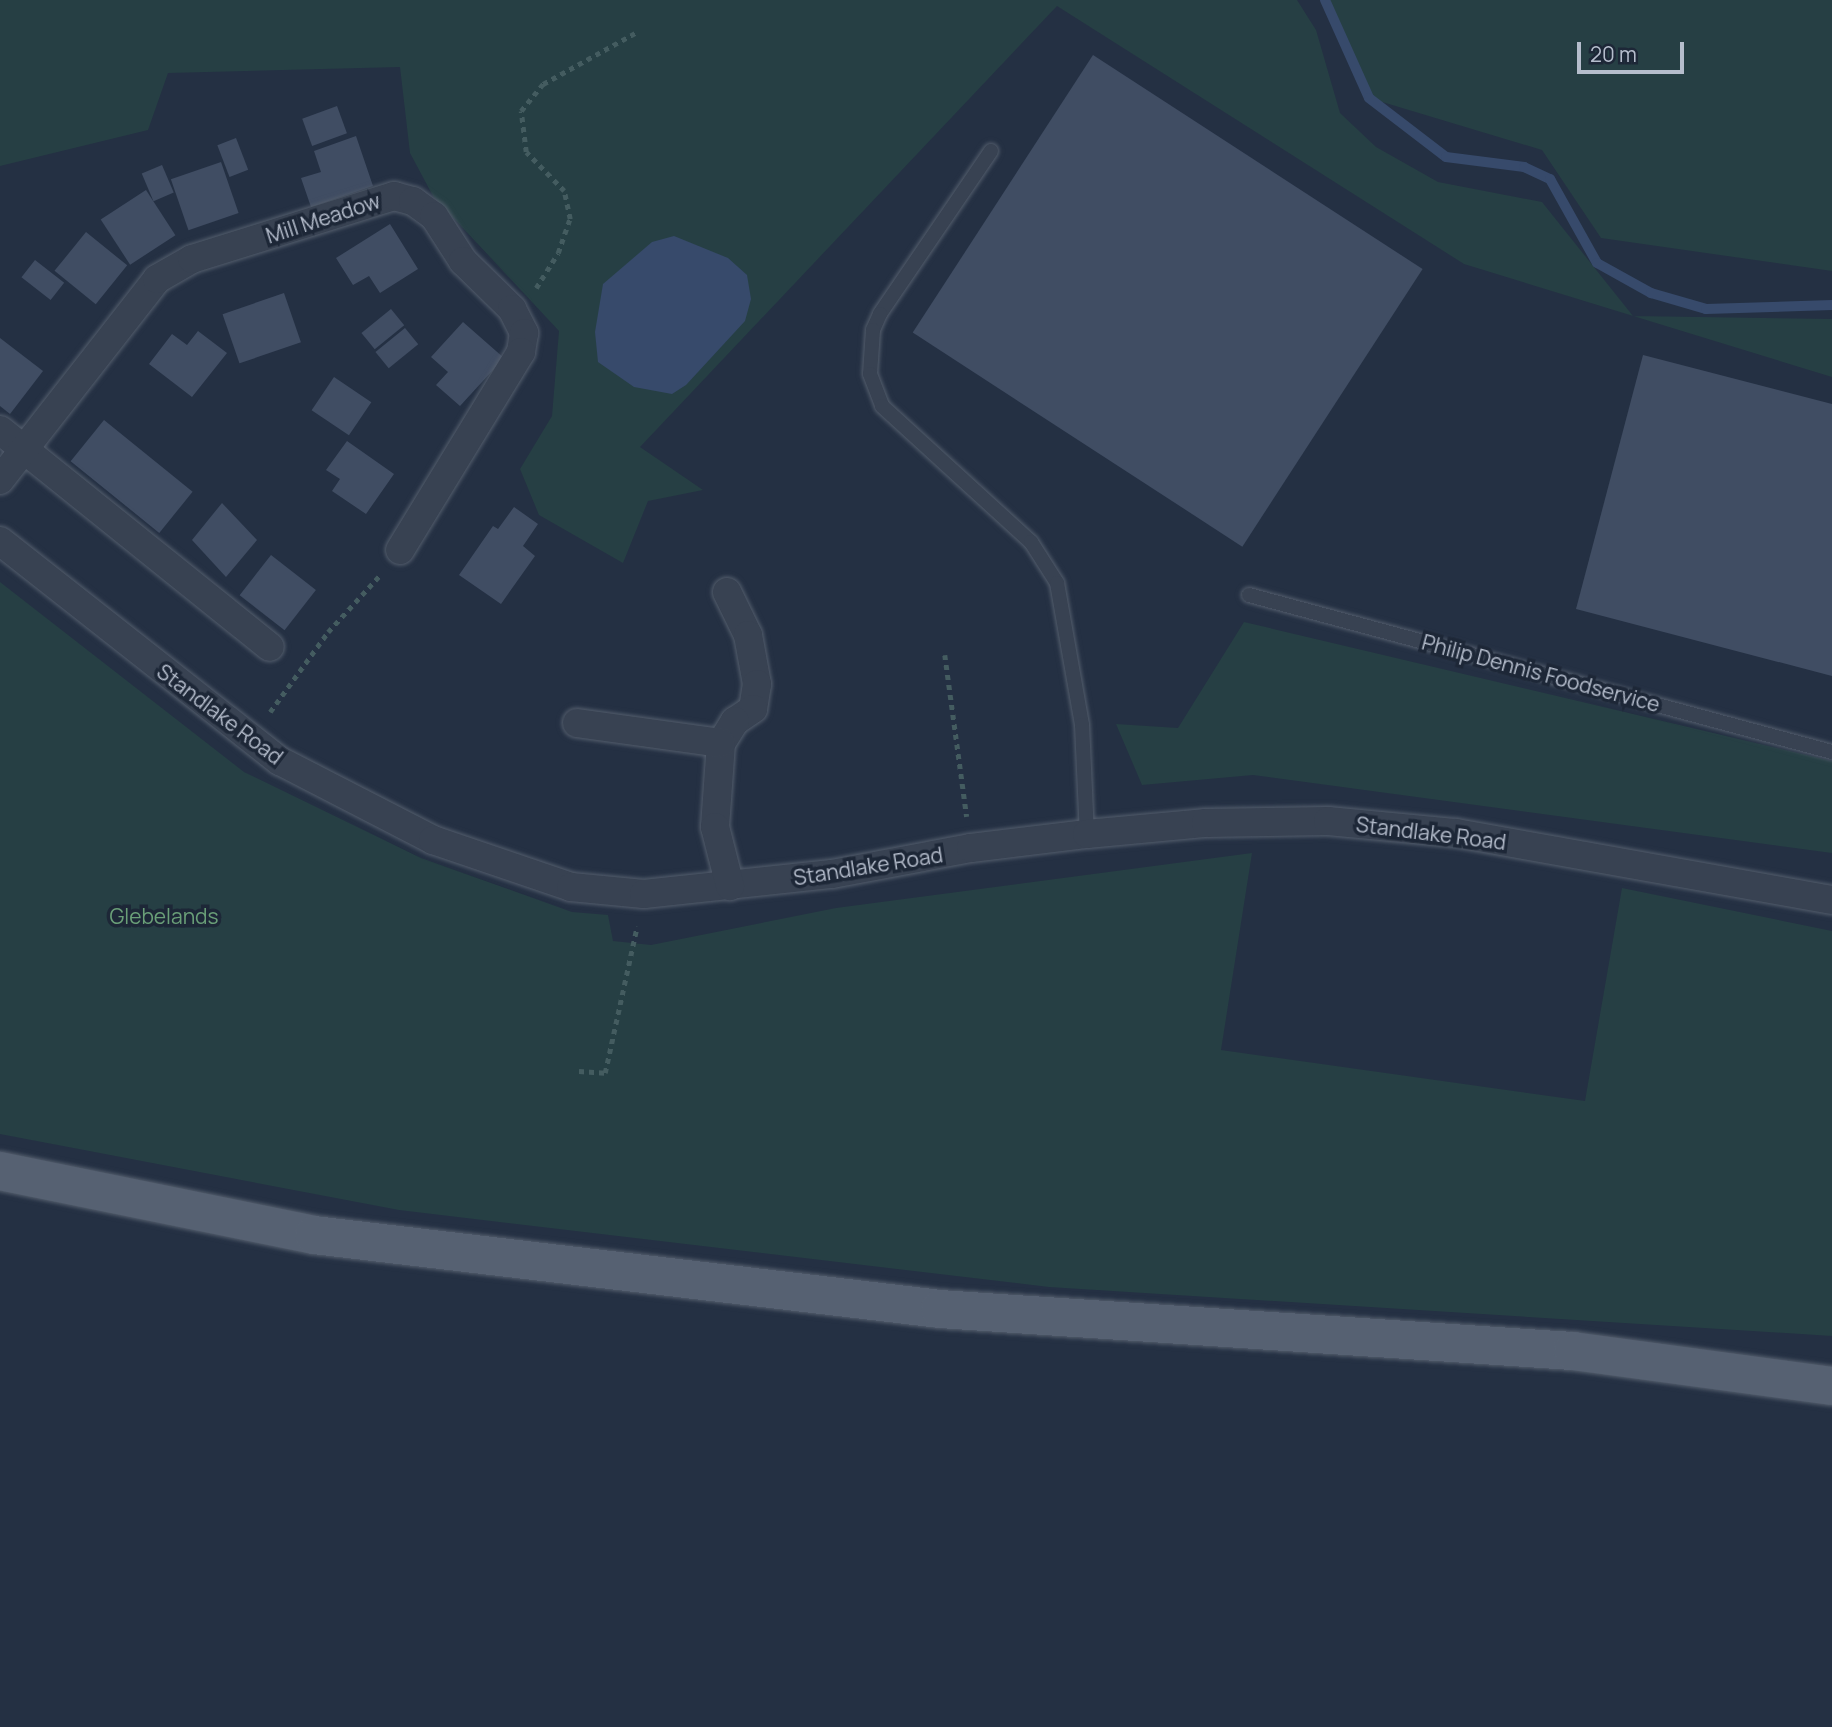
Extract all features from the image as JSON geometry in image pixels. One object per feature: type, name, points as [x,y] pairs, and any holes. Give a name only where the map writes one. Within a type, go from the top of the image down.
[{"type":"main road","points":[[0,1171],[314,1235],[926,1307],[1573,1351],[1832,1386]]},
{"type":"street","name":"Mill Meadow","points":[[0,480],[111,333],[157,279],[192,259],[377,199],[413,201],[434,216],[463,261],[517,319]]},
{"type":"street","points":[[400,550],[522,352],[524,333],[517,319]]},
{"type":"street","points":[[0,430],[270,647]]},
{"type":"street","name":"Standlake Road","points":[[0,541],[248,740],[279,761],[433,840],[571,887],[644,894],[832,874],[971,848],[1087,834],[1206,823],[1328,821],[1455,833],[1832,900]]},
{"type":"street","points":[[727,592],[748,635],[757,684],[753,709],[736,721],[721,743],[715,827],[730,886]]},
{"type":"street","points":[[577,723],[721,743]]},
{"type":"lane","points":[[991,151],[880,314],[873,330],[870,374],[882,406],[1048,564],[1057,583],[1083,725],[1087,834]]},
{"type":"lane","name":"Philip Dennis Foodservice","points":[[1249,595],[1832,752]]},
{"type":"path","points":[[517,319],[558,253],[570,219],[564,191],[526,152],[521,111],[543,84],[635,33]]},
{"type":"path","points":[[248,740],[328,632],[400,550]]},
{"type":"path","points":[[945,655],[971,848]]},
{"type":"path","points":[[579,1071],[605,1073],[644,894]]},
{"type":"green space","points":[[0,0],[1297,0],[1316,30],[1340,113],[1376,147],[1438,182],[1542,202],[1633,316],[1464,264],[1057,6],[640,447],[703,490],[648,501],[623,563],[539,515],[520,469],[552,416],[559,331],[433,196],[410,153],[400,67],[168,73],[148,130],[0,166]]},
{"type":"green space","points":[[1322,0],[1832,0],[1832,271],[1601,238],[1542,150],[1369,98]]},
{"type":"green space","points":[[1633,316],[1832,319],[1832,377]]},
{"type":"green space","name":"Glebelands","points":[[0,582],[244,772],[421,858],[572,912],[608,915],[613,941],[651,945],[836,908],[1252,853],[1221,1050],[1585,1101],[1622,888],[1832,931],[1832,1336],[1049,1287],[399,1210],[0,1134]]},
{"type":"green space","points":[[1244,622],[1832,761],[1832,853],[1253,775],[1142,785],[1116,724],[1178,728]]},
{"type":"water","points":[[674,236],[728,258],[747,275],[751,299],[745,321],[686,385],[672,394],[634,387],[598,362],[595,332],[603,284],[652,242]]},
{"type":"building","points":[[1093,55],[1423,269],[1242,547],[913,333]]},
{"type":"building","points":[[337,106],[347,133],[312,146],[302,119]]},
{"type":"building","points":[[356,136],[373,186],[311,207],[301,178],[321,172],[314,151]]},
{"type":"building","points":[[236,138],[248,170],[230,177],[217,145]]},
{"type":"building","points":[[221,162],[239,213],[188,230],[171,179]]},
{"type":"building","points":[[162,165],[174,193],[153,201],[142,174]]},
{"type":"building","points":[[146,190],[175,235],[130,265],[101,219]]},
{"type":"building","points":[[390,224],[418,269],[380,293],[369,276],[353,285],[336,258]]},
{"type":"building","points":[[86,232],[127,265],[96,304],[55,271]]},
{"type":"building","points":[[35,260],[64,283],[51,300],[21,277]]},
{"type":"building","points":[[284,293],[301,342],[239,363],[223,314]]},
{"type":"building","points":[[391,309],[404,325],[375,349],[361,333]]},
{"type":"building","points":[[463,322],[504,358],[460,406],[436,385],[448,372],[431,357]]},
{"type":"building","points":[[405,328],[418,344],[389,368],[375,352]]},
{"type":"building","points":[[198,331],[227,353],[192,397],[149,364],[172,334],[187,345]]},
{"type":"building","points":[[0,338],[43,371],[10,414],[0,406]]},
{"type":"building","points":[[1643,355],[1832,404],[1832,676],[1576,609]]},
{"type":"building","points":[[334,377],[371,402],[349,435],[312,410]]},
{"type":"building","points":[[104,420],[193,492],[159,533],[71,461]]},
{"type":"building","points":[[347,441],[394,474],[366,514],[332,491],[340,479],[326,470]]},
{"type":"building","points":[[222,503],[257,540],[226,577],[192,540]]},
{"type":"building","points":[[514,507],[538,524],[523,546],[535,556],[501,604],[459,575],[493,526],[498,529]]},
{"type":"building","points":[[271,555],[316,590],[285,630],[240,595]]},
{"type":"waterway","points":[[1325,0],[1369,98],[1446,157],[1524,167],[1550,179],[1597,263],[1651,293],[1706,309],[1832,305]]}]
